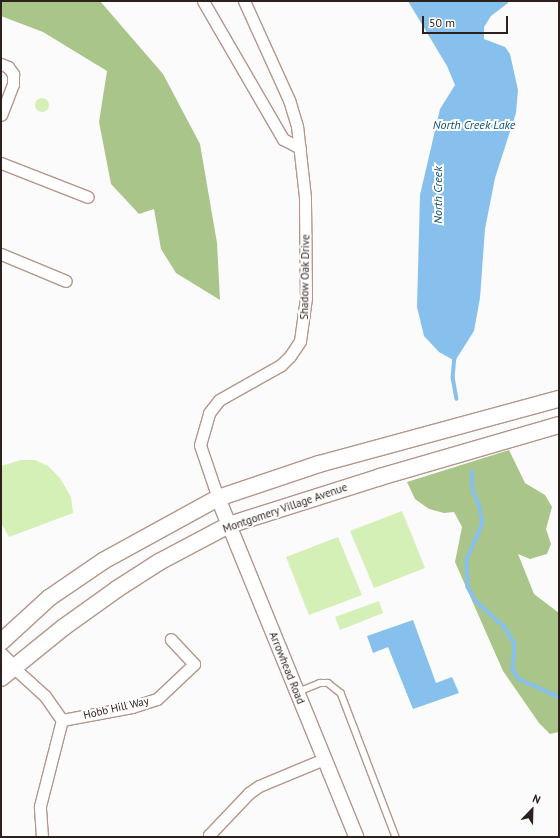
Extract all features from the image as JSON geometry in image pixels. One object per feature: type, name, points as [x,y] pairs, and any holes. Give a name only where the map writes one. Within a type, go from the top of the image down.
[{"type":"main road","points":[[1,642],[49,598],[103,561],[218,498],[319,464],[559,399]]},
{"type":"main road","name":"Montgomery Village Avenue","points":[[1,678],[64,626],[117,589],[159,562],[229,525],[380,477],[559,425]]},
{"type":"street","points":[[203,1],[283,139],[300,148]]},
{"type":"street","name":"Shadow Oak Drive","points":[[218,498],[200,445],[209,412],[219,400],[286,360],[300,341],[306,298],[305,197],[300,148],[289,100],[244,1]]},
{"type":"street","points":[[1,64],[8,67],[13,74],[13,84],[1,115]]},
{"type":"street","points":[[1,163],[88,197]]},
{"type":"street","points":[[1,254],[66,280]]},
{"type":"street","name":"Arrowhead Road","points":[[218,498],[356,837]]},
{"type":"street","name":"Hobb Hill Way","points":[[62,720],[132,707],[157,699],[194,664],[171,638]]},
{"type":"street","points":[[1,655],[45,696],[62,720],[40,806],[42,837]]},
{"type":"street","points":[[209,836],[235,806],[259,786],[324,759]]},
{"type":"lane","points":[[297,692],[320,683],[328,683],[341,693],[396,837]]},
{"type":"green space","points":[[1,1],[100,1],[163,74],[200,144],[217,243],[220,300],[176,273],[161,249],[154,209],[139,214],[111,184],[99,122],[107,71],[43,32],[1,16]]},
{"type":"green space","points":[[39,98],[45,98],[49,102],[49,108],[45,112],[39,112],[35,108],[35,102]]},
{"type":"green space","points":[[509,450],[525,483],[545,495],[552,507],[546,529],[551,544],[547,554],[530,559],[518,554],[534,594],[559,613],[559,732],[550,734],[539,723],[503,671],[455,562],[462,527],[454,512],[444,513],[429,509],[415,499],[407,482]]},
{"type":"green space","points":[[21,460],[35,460],[48,466],[60,478],[71,497],[73,513],[9,537],[1,523],[1,466]]},
{"type":"green space","points":[[402,511],[425,568],[374,588],[350,531]]},
{"type":"green space","points":[[338,537],[362,595],[309,615],[286,557]]},
{"type":"green space","points":[[379,601],[383,613],[340,630],[335,617]]},
{"type":"water","name":"North Creek Lake","points":[[408,1],[508,1],[508,3],[491,16],[484,27],[484,39],[505,47],[510,54],[518,90],[516,113],[495,178],[485,229],[480,298],[474,331],[455,361],[439,352],[424,336],[417,307],[420,195],[440,109],[455,85],[447,66]]},
{"type":"water","points":[[413,620],[436,683],[452,677],[459,693],[413,709],[388,647],[373,653],[367,636]]},
{"type":"waterway","name":"North Creek","points":[[455,356],[453,377],[457,399]]},
{"type":"waterway","name":"North Creek","points":[[472,472],[473,491],[479,504],[483,523],[467,560],[468,587],[476,601],[504,626],[515,644],[513,670],[519,679],[559,697]]}]
